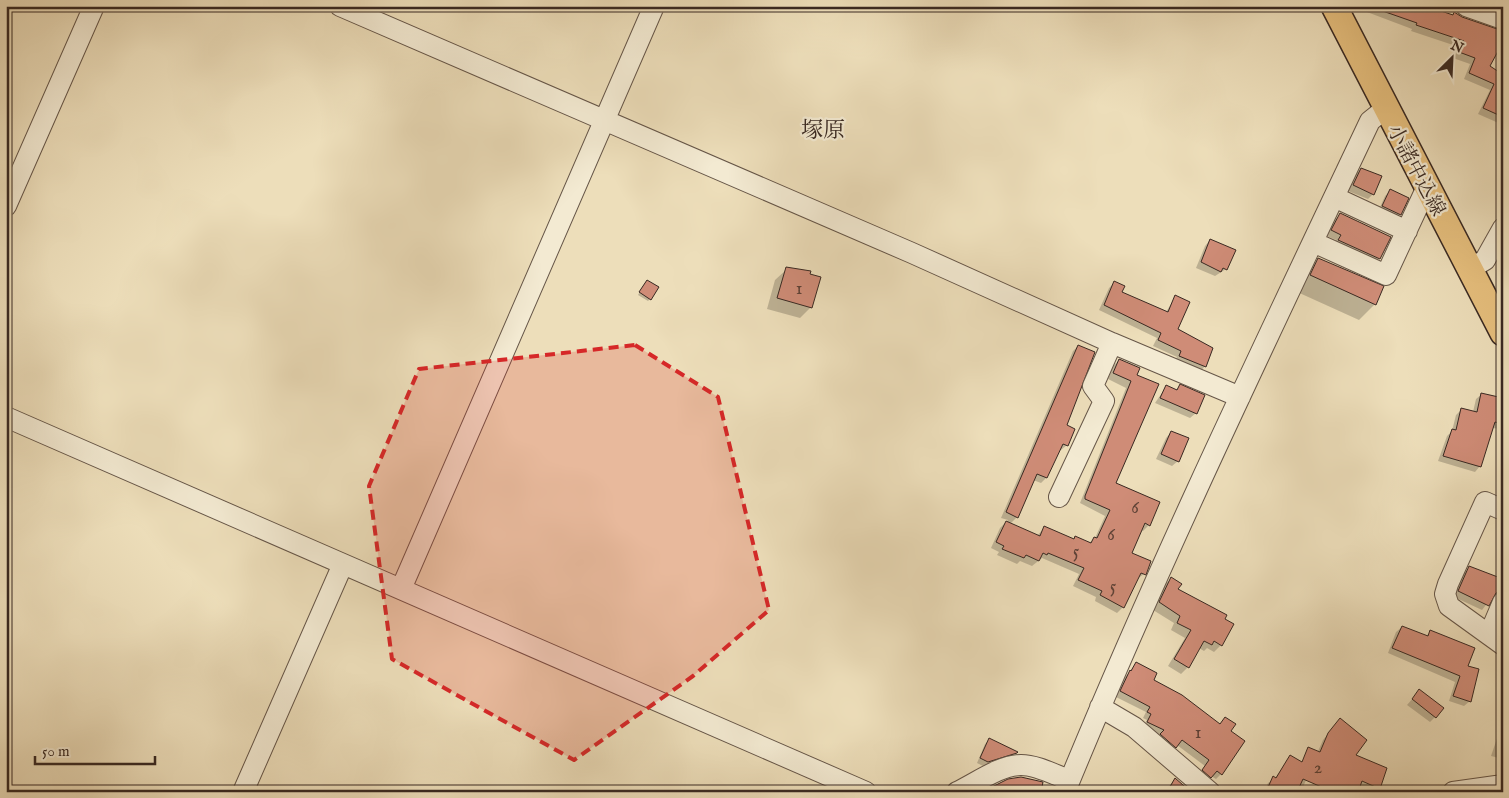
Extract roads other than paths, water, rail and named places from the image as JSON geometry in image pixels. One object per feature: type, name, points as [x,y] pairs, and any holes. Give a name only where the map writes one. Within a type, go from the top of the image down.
[{"type":"main road","name":"小諸中込線","points":[[1334,6],[1385,110],[1503,334]]},
{"type":"street","points":[[6,206],[94,6]]},
{"type":"street","points":[[340,6],[912,253],[1112,344],[1240,397]]},
{"type":"street","points":[[401,589],[654,6]]},
{"type":"street","points":[[1466,6],[1503,18]]},
{"type":"street","points":[[957,792],[993,774],[1020,765],[1031,766],[1067,786],[1138,617],[1334,197],[1370,121],[1385,110]]},
{"type":"street","points":[[1313,242],[1386,275],[1426,189]]},
{"type":"street","points":[[1334,197],[1407,231]]},
{"type":"street","points":[[1470,269],[1485,260],[1503,228]]},
{"type":"street","points":[[1059,497],[1104,401],[1093,386],[1112,344]]},
{"type":"street","points":[[6,417],[866,792]]},
{"type":"street","points":[[1503,510],[1484,502],[1448,584],[1446,594],[1449,606],[1496,640],[1503,602]]},
{"type":"street","points":[[243,792],[343,564]]},
{"type":"street","points":[[1100,707],[1134,727],[1210,792]]},
{"type":"street","points":[[1453,792],[1503,785]]},
{"type":"district","name":"塚原","points":[[823,129]]}]
